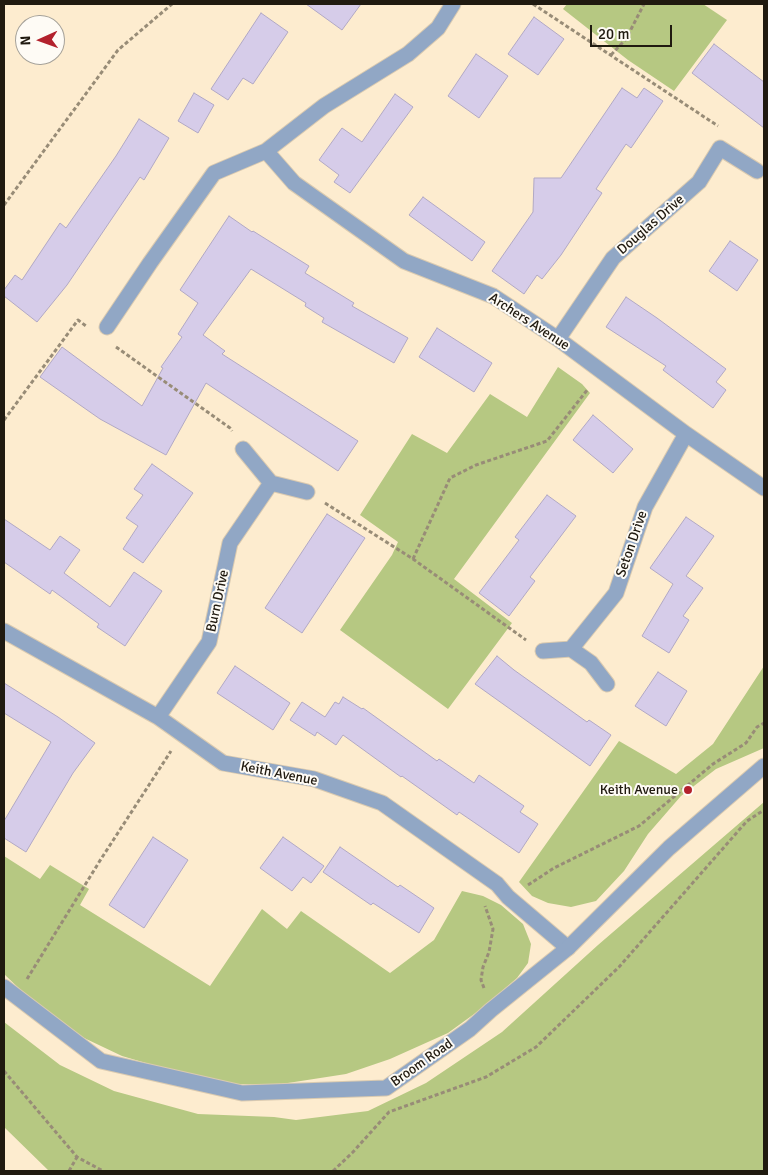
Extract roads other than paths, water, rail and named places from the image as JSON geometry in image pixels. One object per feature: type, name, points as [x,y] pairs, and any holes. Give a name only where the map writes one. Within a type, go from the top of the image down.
[{"type":"street","points":[[103,333],[214,173],[266,150],[324,106],[408,54],[438,28],[453,4]]},
{"type":"street","name":"Douglas Drive","points":[[558,339],[612,258],[699,182],[720,148],[757,171]]},
{"type":"street","name":"Archers Avenue","points":[[266,150],[294,183],[404,261],[493,296],[558,339],[686,434],[764,488]]},
{"type":"street","name":"Seton Drive","points":[[571,649],[616,593],[645,507],[686,434]]},
{"type":"street","points":[[243,449],[271,483],[307,492]]},
{"type":"street","name":"Burn Drive","points":[[158,717],[209,642],[230,544],[271,483]]},
{"type":"street","name":"Keith Avenue","points":[[4,631],[158,717],[223,763],[314,779],[382,803],[497,884],[508,897],[568,948]]},
{"type":"street","points":[[543,651],[571,649],[591,663],[607,684]]},
{"type":"street","name":"Broom Road","points":[[4,987],[101,1061],[242,1093],[386,1088],[470,1029],[568,948],[669,848],[764,766]]},
{"type":"place","name":"Keith Avenue","points":[[688,790]]}]
